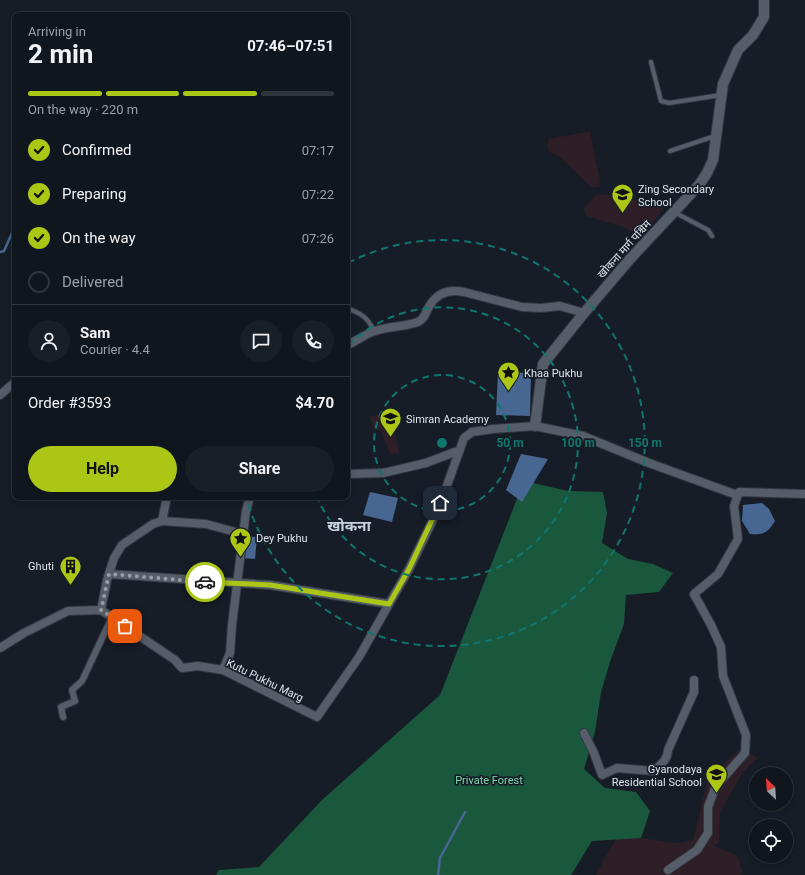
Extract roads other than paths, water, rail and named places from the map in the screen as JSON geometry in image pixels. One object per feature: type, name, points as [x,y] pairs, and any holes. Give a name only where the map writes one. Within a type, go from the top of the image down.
[{"type":"street","name":"खोकना मार्ग पश्चिम","points":[[535,426],[543,364],[630,259],[699,185],[707,172],[713,160],[723,84],[738,50],[753,35],[764,17],[764,0]]},
{"type":"street","points":[[350,344],[375,331],[419,322],[426,314],[429,306],[438,296],[446,291],[455,290],[522,307],[541,308],[560,306],[584,313]]},
{"type":"street","points":[[0,395],[12,385]]},
{"type":"street","points":[[109,574],[237,584],[270,585],[389,604],[409,569],[430,526],[445,491],[464,438],[472,432],[493,429],[535,426],[583,436],[649,463],[737,494],[739,492],[805,494]]},
{"type":"street","points":[[350,474],[383,473],[426,463],[460,450]]},
{"type":"street","points":[[668,870],[697,850],[708,833],[708,807],[716,786],[745,753],[746,735],[723,676],[721,647],[694,594],[718,574],[738,539],[734,506],[739,492]]},
{"type":"street","points":[[162,521],[166,500]]},
{"type":"street","points":[[223,670],[230,653],[246,511],[249,500]]},
{"type":"street","points":[[0,648],[24,633],[68,611],[101,610],[114,558],[122,545],[153,524],[162,521],[206,524],[244,534]]},
{"type":"street","name":"Kutu Pukhu Marg","points":[[101,610],[175,660],[182,668],[198,666],[223,670],[317,717],[359,657],[389,604]]},
{"type":"street","points":[[63,717],[61,707],[75,701],[72,690],[82,681],[112,618]]},
{"type":"street","points":[[584,733],[602,774],[617,768],[653,771],[663,764],[668,755],[668,750],[694,692],[694,680]]},
{"type":"lane","points":[[651,62],[661,100],[669,104],[721,95]]},
{"type":"lane","points":[[670,151],[716,136]]},
{"type":"lane","points":[[674,212],[708,230],[712,236]]},
{"type":"lane","points":[[350,309],[363,315],[375,331]]},
{"type":"water","points":[[498,372],[531,373],[530,416],[496,415]]},
{"type":"water","points":[[521,454],[548,459],[522,502],[506,490]]},
{"type":"water","points":[[370,492],[398,498],[392,522],[363,515]]},
{"type":"water","points":[[762,503],[769,509],[775,521],[767,531],[758,534],[750,534],[742,521],[743,505]]},
{"type":"water","points":[[244,536],[257,537],[255,559],[241,558]]},
{"type":"waterway","points":[[0,252],[4,251],[12,233]]},
{"type":"waterway","points":[[438,875],[440,858],[465,812]]},
{"type":"place","name":"Zing Secondary School","points":[[623,214]]},
{"type":"place","name":"Khaa Pukhu","points":[[508,392]]},
{"type":"place","name":"Simran Academy","points":[[390,438]]},
{"type":"place","name":"Dey Pukhu","points":[[241,558]]},
{"type":"place","name":"Ghuti","points":[[70,586]]},
{"type":"place","name":"Gyanodaya Residential School","points":[[717,794]]},
{"type":"district","name":"खोकना","points":[[349,526]]},
{"type":"park label","name":"Private Forest","points":[[489,780]]}]
